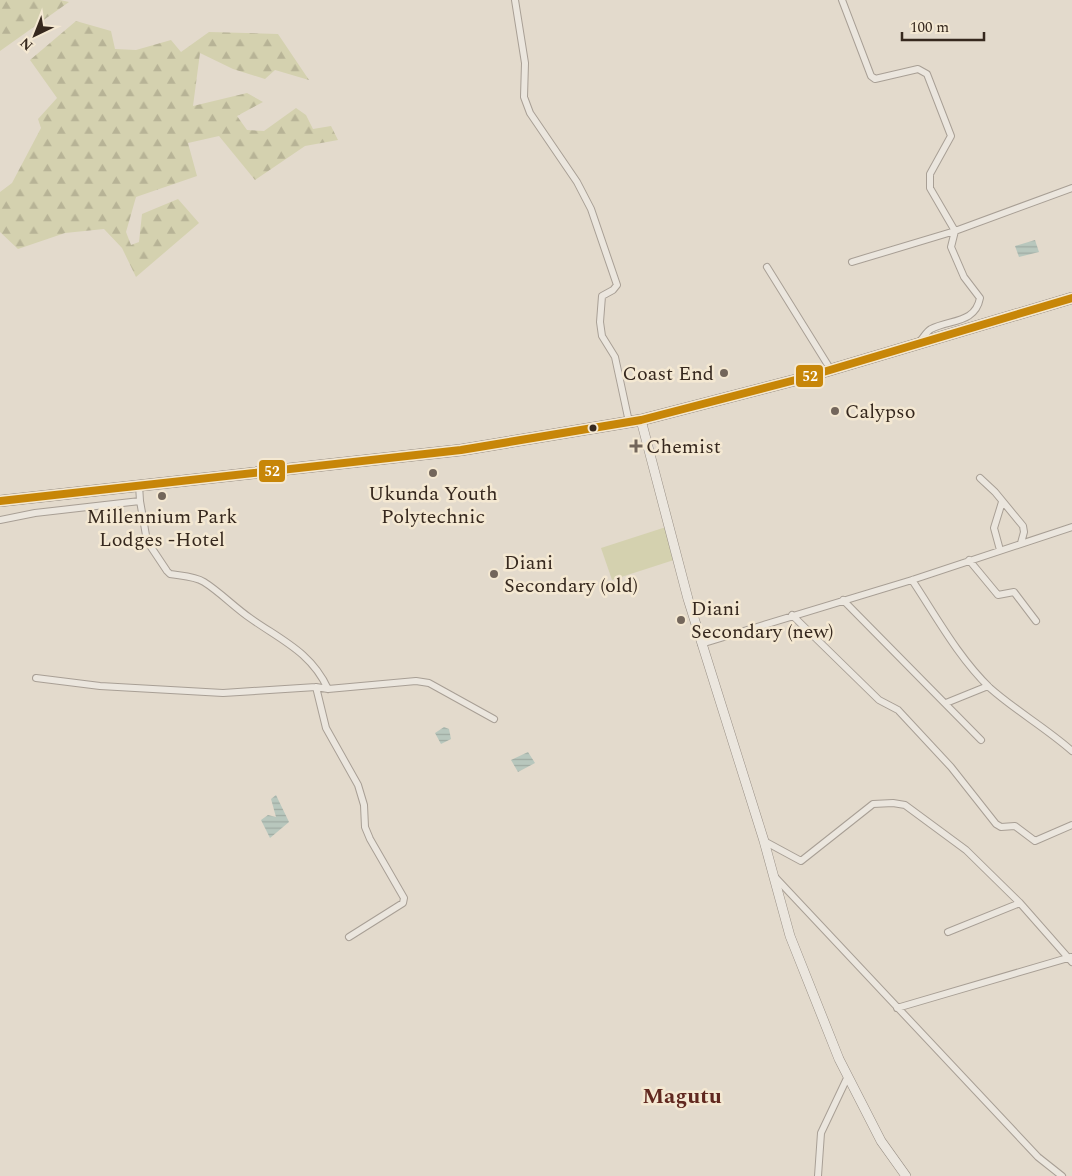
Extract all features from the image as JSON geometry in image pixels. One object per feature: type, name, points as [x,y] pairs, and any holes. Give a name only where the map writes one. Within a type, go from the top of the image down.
[{"type":"highway","points":[[0,501],[461,450],[641,420],[724,400],[831,370],[1072,298]]},
{"type":"street","points":[[515,0],[525,63],[524,97],[530,113],[577,182],[591,208],[617,285],[602,296],[600,322],[602,336],[615,357],[629,422]]},
{"type":"street","points":[[842,0],[871,76],[879,79],[918,69],[927,74],[951,136],[930,174],[930,188],[956,231],[951,247],[964,277],[980,298],[978,307],[968,318],[932,329],[918,344]]},
{"type":"street","points":[[852,262],[956,231],[1072,188]]},
{"type":"street","points":[[768,267],[831,370]]},
{"type":"street","points":[[641,420],[701,644],[764,841],[790,936],[848,1076],[881,1140],[906,1176]]},
{"type":"street","points":[[980,478],[995,492],[1023,526],[1024,532],[1021,543]]},
{"type":"street","points":[[139,485],[147,541],[170,574],[204,582],[251,618],[294,647],[311,661],[328,689]]},
{"type":"street","points":[[0,520],[35,513],[140,501]]},
{"type":"street","points":[[1000,550],[994,528],[1002,502]]},
{"type":"street","points":[[701,644],[912,580],[1072,527]]},
{"type":"street","points":[[969,560],[998,595],[1014,592],[1036,621]]},
{"type":"street","points":[[912,580],[956,648],[988,686],[1009,705],[1072,751]]},
{"type":"street","points":[[843,600],[858,618],[946,703],[981,740]]},
{"type":"street","points":[[792,615],[879,700],[898,710],[951,767],[996,824],[1001,827],[1015,826],[1035,842],[1072,825]]},
{"type":"street","points":[[36,678],[100,686],[223,693],[316,687],[328,689],[416,681],[429,683],[494,719]]},
{"type":"street","points":[[946,703],[988,686]]},
{"type":"street","points":[[316,687],[326,728],[358,786],[364,805],[365,827],[370,839],[404,898],[403,902],[349,938]]},
{"type":"street","points":[[764,841],[801,862],[873,804],[893,803],[905,805],[966,850],[1020,903],[1071,959],[897,1008]]},
{"type":"street","points":[[774,876],[1038,1157],[1062,1176]]},
{"type":"street","points":[[948,932],[1020,903]]},
{"type":"street","points":[[818,1176],[821,1133],[848,1076]]},
{"type":"green space","points":[[0,0],[60,0],[69,2],[0,51]]},
{"type":"green space","points":[[76,21],[111,31],[115,49],[136,50],[171,40],[181,52],[209,32],[278,34],[309,80],[275,70],[265,79],[233,69],[200,53],[193,106],[247,93],[263,102],[237,116],[247,130],[264,131],[296,108],[306,115],[313,129],[331,126],[338,140],[305,146],[255,180],[219,136],[188,143],[197,176],[136,197],[126,232],[131,245],[139,242],[142,214],[178,199],[199,223],[136,277],[122,248],[104,229],[65,233],[18,249],[0,232],[0,192],[12,183],[41,128],[38,119],[57,98],[30,60]]},
{"type":"green space","points":[[666,527],[677,559],[612,580],[601,548]]},
{"type":"shaded area","points":[[1035,240],[1039,252],[1019,257],[1015,246]]},
{"type":"shaded area","points":[[444,727],[449,729],[451,739],[441,744],[435,733]]},
{"type":"shaded area","points":[[528,752],[535,763],[518,772],[511,760]]},
{"type":"shaded area","points":[[276,795],[289,822],[270,838],[261,820],[268,815],[276,817],[271,799]]},
{"type":"transit line","name":"52","points":[[0,501],[461,450],[641,420],[803,378],[1072,298]]},
{"type":"place","name":"Coast End","points":[[724,373]]},
{"type":"place","name":"Calypso","points":[[835,411]]},
{"type":"place","name":"Chemist","points":[[636,446]]},
{"type":"place","name":"Ukunda Youth Polytechnic","points":[[433,473]]},
{"type":"place","name":"Millennium Park Lodges -Hotel","points":[[162,496]]},
{"type":"place","name":"Diani Secondary (old)","points":[[494,574]]},
{"type":"place","name":"Diani Secondary (new)","points":[[681,620]]},
{"type":"district","name":"Magutu","points":[[682,1095]]}]
